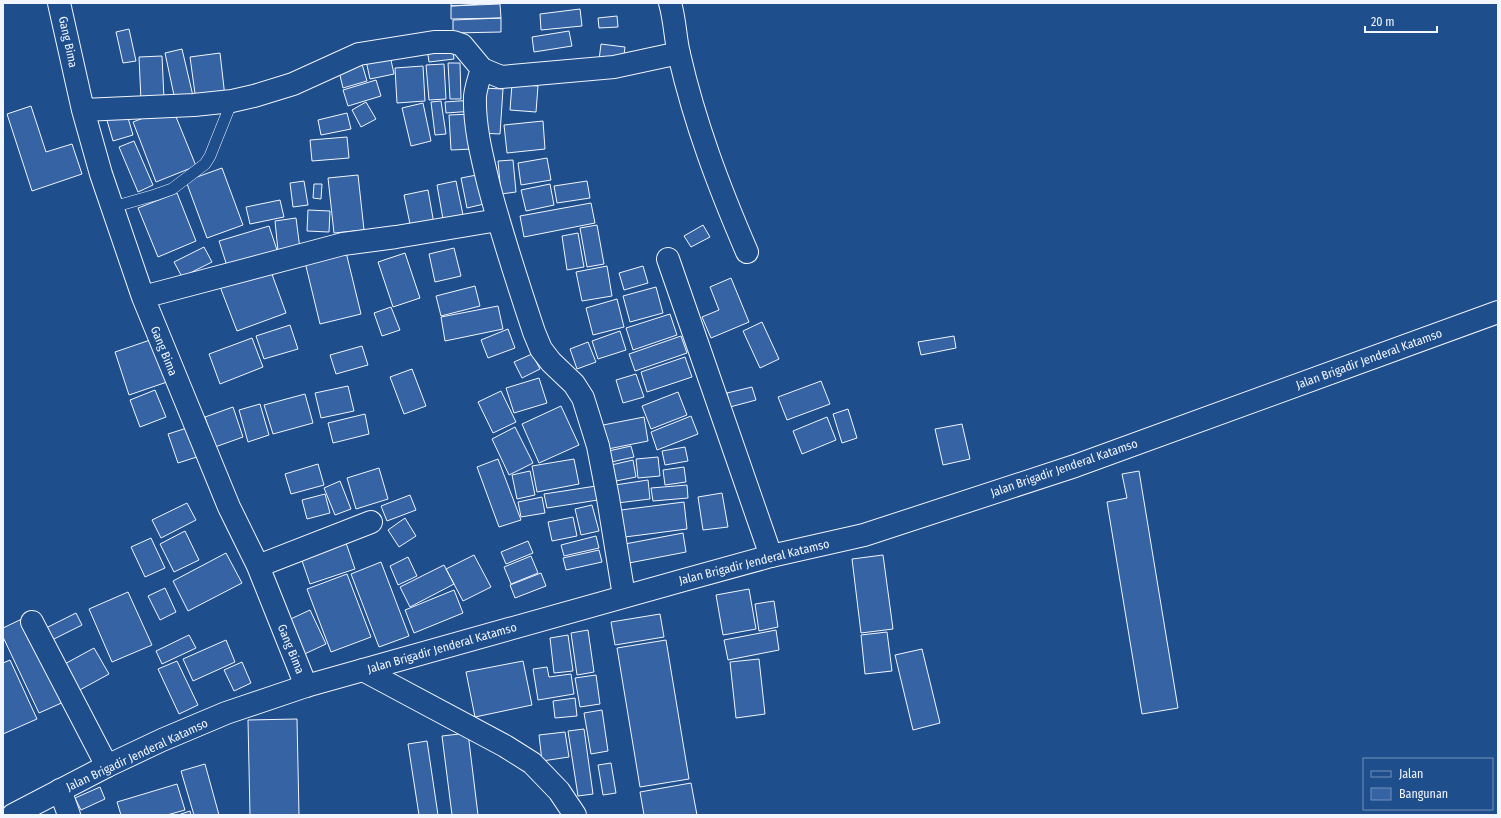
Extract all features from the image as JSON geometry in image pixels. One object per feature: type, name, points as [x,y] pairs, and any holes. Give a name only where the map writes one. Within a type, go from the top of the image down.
[{"type":"street","name":"Gang Bima","points":[[59,3],[83,110],[101,174],[143,297],[229,508],[258,566],[306,686]]},
{"type":"street","points":[[670,3],[679,53],[706,150],[722,195],[748,252]]},
{"type":"street","points":[[83,110],[194,105],[232,101],[293,84],[359,54],[434,42],[453,42],[462,45],[482,69],[501,77],[614,67],[679,53]]},
{"type":"street","points":[[482,69],[475,96],[477,130],[498,220],[534,332],[541,349],[551,362],[574,384],[583,398],[598,446],[624,596]]},
{"type":"street","points":[[143,297],[343,244],[498,220]]},
{"type":"street","points":[[668,259],[772,556]]},
{"type":"street","name":"Jalan Brigadir Jenderal Katamso","points":[[13,815],[107,766],[162,740],[226,713],[306,686],[624,596],[772,556],[864,535],[1075,466],[1498,312]]},
{"type":"street","points":[[258,566],[371,522]]},
{"type":"street","points":[[32,622],[107,766]]},
{"type":"street","points":[[363,670],[505,746],[532,763],[559,791],[575,815]]},
{"type":"street","points":[[60,790],[69,815]]},
{"type":"lane","points":[[113,207],[155,196],[172,189],[205,164],[210,156],[232,101]]},
{"type":"building","points":[[451,3],[498,3],[451,6]]},
{"type":"building","points":[[500,4],[501,18],[451,19],[451,6]]},
{"type":"building","points":[[580,9],[582,26],[541,30],[540,14]]},
{"type":"building","points":[[617,16],[618,27],[599,28],[598,18]]},
{"type":"building","points":[[501,18],[501,32],[453,33],[453,20]]},
{"type":"building","points":[[129,29],[136,61],[123,63],[116,32]]},
{"type":"building","points":[[569,31],[572,46],[534,52],[532,37]]},
{"type":"building","points":[[601,44],[625,47],[623,63],[599,60]]},
{"type":"building","points":[[452,45],[454,59],[429,62],[427,48]]},
{"type":"building","points":[[182,49],[193,96],[175,100],[165,53]]},
{"type":"building","points":[[389,51],[394,74],[370,79],[365,56]]},
{"type":"building","points":[[220,53],[225,97],[196,101],[190,57]]},
{"type":"building","points":[[162,56],[164,99],[141,100],[139,57]]},
{"type":"building","points":[[448,63],[460,63],[461,99],[450,99]]},
{"type":"building","points":[[362,64],[367,81],[343,88],[339,71]]},
{"type":"building","points":[[444,64],[446,99],[429,100],[426,65]]},
{"type":"building","points":[[423,66],[425,101],[397,103],[395,68]]},
{"type":"building","points":[[376,80],[381,96],[348,106],[343,90]]},
{"type":"building","points":[[512,84],[538,86],[536,112],[510,110]]},
{"type":"building","points":[[482,88],[503,89],[500,134],[479,133]]},
{"type":"building","points":[[473,100],[474,111],[446,113],[445,102]]},
{"type":"building","points":[[441,101],[446,134],[435,135],[431,102]]},
{"type":"building","points":[[366,102],[376,119],[361,127],[352,110]]},
{"type":"building","points":[[423,103],[431,141],[411,146],[402,108]]},
{"type":"building","points":[[31,106],[46,152],[72,144],[82,174],[32,191],[7,114]]},
{"type":"building","points":[[172,107],[196,166],[156,182],[133,122]]},
{"type":"building","points":[[126,111],[133,135],[113,141],[106,117]]},
{"type":"building","points":[[347,113],[351,129],[321,135],[318,120]]},
{"type":"building","points":[[472,114],[473,149],[451,150],[449,115]]},
{"type":"building","points":[[543,121],[545,149],[507,153],[504,125]]},
{"type":"building","points":[[347,137],[349,158],[312,161],[310,140]]},
{"type":"building","points":[[134,141],[153,185],[138,192],[119,147]]},
{"type":"building","points":[[547,158],[551,180],[521,185],[518,163]]},
{"type":"building","points":[[513,160],[516,192],[501,194],[498,161]]},
{"type":"building","points":[[222,168],[243,225],[207,238],[186,181]]},
{"type":"building","points":[[482,174],[488,203],[467,208],[461,178]]},
{"type":"building","points":[[358,175],[364,230],[334,233],[328,178]]},
{"type":"building","points":[[304,181],[308,205],[293,207],[290,183]]},
{"type":"building","points":[[456,181],[463,215],[443,219],[437,185]]},
{"type":"building","points":[[587,181],[590,198],[557,203],[554,186]]},
{"type":"building","points":[[314,184],[322,184],[321,199],[313,198]]},
{"type":"building","points":[[550,184],[554,205],[526,211],[521,190]]},
{"type":"building","points":[[428,190],[434,224],[411,229],[404,195]]},
{"type":"building","points":[[177,193],[196,241],[158,257],[138,208]]},
{"type":"building","points":[[280,200],[284,217],[250,224],[246,207]]},
{"type":"building","points":[[591,203],[595,223],[524,237],[520,216]]},
{"type":"building","points":[[308,210],[330,211],[329,232],[307,231]]},
{"type":"building","points":[[296,218],[300,249],[278,251],[275,221]]},
{"type":"building","points":[[597,225],[604,264],[587,267],[580,228]]},
{"type":"building","points":[[703,225],[710,237],[691,247],[684,236]]},
{"type":"building","points":[[269,226],[277,250],[227,266],[219,241]]},
{"type":"building","points":[[578,233],[584,267],[567,270],[562,236]]},
{"type":"building","points":[[204,247],[212,262],[182,277],[174,262]]},
{"type":"building","points":[[345,248],[361,314],[320,324],[304,258]]},
{"type":"building","points":[[454,248],[461,276],[435,282],[429,254]]},
{"type":"building","points":[[405,253],[420,298],[393,307],[378,262]]},
{"type":"building","points":[[269,266],[286,313],[237,331],[219,284]]},
{"type":"building","points":[[607,266],[612,296],[582,301],[576,272]]},
{"type":"building","points":[[643,266],[648,283],[624,290],[619,273]]},
{"type":"building","points":[[731,278],[749,322],[711,338],[702,317],[719,310],[710,287]]},
{"type":"building","points":[[475,286],[480,306],[441,316],[436,296]]},
{"type":"building","points":[[656,287],[663,313],[630,322],[623,296]]},
{"type":"building","points":[[617,299],[624,327],[593,335],[586,308]]},
{"type":"building","points":[[498,306],[503,329],[445,341],[441,317]]},
{"type":"building","points":[[391,307],[400,330],[382,336],[374,313]]},
{"type":"building","points":[[670,314],[677,335],[633,350],[626,328]]},
{"type":"building","points":[[762,322],[779,359],[760,368],[743,331]]},
{"type":"building","points":[[290,325],[298,349],[264,359],[256,336]]},
{"type":"building","points":[[508,329],[515,348],[488,358],[481,340]]},
{"type":"building","points":[[620,331],[626,350],[598,359],[592,341]]},
{"type":"building","points":[[681,336],[687,353],[635,371],[629,354]]},
{"type":"building","points":[[954,336],[956,348],[921,355],[918,342]]},
{"type":"building","points":[[156,338],[170,381],[129,395],[115,352]]},
{"type":"building","points":[[252,338],[263,367],[220,384],[209,354]]},
{"type":"building","points":[[588,342],[596,362],[577,369],[570,349]]},
{"type":"building","points":[[362,346],[368,365],[336,374],[330,355]]},
{"type":"building","points":[[532,354],[540,369],[522,378],[514,362]]},
{"type":"building","points":[[685,357],[692,377],[647,392],[641,372]]},
{"type":"building","points":[[412,369],[426,406],[404,414],[390,377]]},
{"type":"building","points":[[636,374],[644,397],[623,403],[616,380]]},
{"type":"building","points":[[539,378],[547,403],[514,413],[506,388]]},
{"type":"building","points":[[821,381],[830,404],[787,420],[778,397]]},
{"type":"building","points":[[348,386],[354,411],[321,418],[315,393]]},
{"type":"building","points":[[752,387],[756,400],[730,407],[727,393]]},
{"type":"building","points":[[155,390],[166,417],[140,427],[130,400]]},
{"type":"building","points":[[501,391],[516,422],[493,433],[478,402]]},
{"type":"building","points":[[678,392],[687,415],[651,429],[642,406]]},
{"type":"building","points":[[305,394],[313,423],[273,434],[264,405]]},
{"type":"building","points":[[260,404],[269,435],[248,442],[239,410]]},
{"type":"building","points":[[561,406],[579,445],[539,463],[522,424]]},
{"type":"building","points":[[233,407],[243,437],[215,447],[205,417]]},
{"type":"building","points":[[848,409],[857,438],[842,443],[833,414]]},
{"type":"building","points":[[365,414],[369,434],[333,443],[328,423]]},
{"type":"building","points":[[691,416],[698,434],[657,450],[651,432]]},
{"type":"building","points":[[644,417],[648,441],[603,450],[598,426]]},
{"type":"building","points":[[827,417],[836,440],[802,454],[793,431]]},
{"type":"building","points":[[962,424],[970,459],[943,465],[935,429]]},
{"type":"building","points":[[190,427],[200,456],[178,463],[168,434]]},
{"type":"building","points":[[515,427],[533,463],[509,475],[492,439]]},
{"type":"building","points":[[631,446],[634,457],[607,463],[604,452]]},
{"type":"building","points":[[685,447],[688,461],[665,465],[662,451]]},
{"type":"building","points":[[658,457],[660,476],[638,478],[636,459]]},
{"type":"building","points":[[498,459],[521,520],[499,527],[477,467]]},
{"type":"building","points":[[574,459],[579,484],[537,492],[532,466]]},
{"type":"building","points":[[633,460],[636,477],[611,482],[607,466]]},
{"type":"building","points":[[318,464],[324,485],[291,494],[285,474]]},
{"type":"building","points":[[684,467],[686,482],[665,485],[663,470]]},
{"type":"building","points":[[379,468],[388,499],[356,509],[347,478]]},
{"type":"building","points":[[530,471],[535,495],[517,499],[512,475]]},
{"type":"building","points":[[1139,471],[1178,708],[1142,714],[1107,502],[1127,498],[1122,474]]},
{"type":"building","points":[[648,480],[650,499],[617,503],[615,485]]},
{"type":"building","points":[[340,481],[351,509],[335,515],[324,488]]},
{"type":"building","points":[[687,485],[688,498],[653,501],[651,488]]},
{"type":"building","points":[[596,486],[598,500],[547,508],[544,494]]},
{"type":"building","points":[[722,493],[728,527],[703,530],[698,497]]},
{"type":"building","points":[[325,494],[330,513],[307,519],[302,500]]},
{"type":"building","points":[[410,495],[416,510],[387,521],[381,506]]},
{"type":"building","points":[[542,497],[545,513],[521,517],[518,502]]},
{"type":"building","points":[[684,502],[687,529],[625,537],[621,510]]},
{"type":"building","points":[[187,503],[196,520],[161,538],[152,520]]},
{"type":"building","points":[[592,505],[599,531],[581,535],[575,509]]},
{"type":"building","points":[[573,517],[577,536],[552,541],[548,522]]},
{"type":"building","points":[[405,518],[416,536],[399,547],[388,530]]},
{"type":"building","points":[[185,531],[199,560],[174,572],[160,544]]},
{"type":"building","points":[[683,533],[686,552],[629,563],[625,544]]},
{"type":"building","points":[[596,536],[599,548],[564,556],[561,545]]},
{"type":"building","points":[[151,538],[165,568],[145,577],[131,547]]},
{"type":"building","points":[[345,540],[355,569],[310,584],[300,555]]},
{"type":"building","points":[[528,541],[533,553],[506,564],[501,552]]},
{"type":"building","points":[[599,550],[602,562],[566,570],[563,558]]},
{"type":"building","points":[[226,553],[242,583],[188,611],[173,581]]},
{"type":"building","points":[[474,555],[491,587],[463,601],[446,569]]},
{"type":"building","points":[[883,555],[893,629],[861,633],[852,559]]},
{"type":"building","points":[[531,556],[538,573],[511,584],[504,567]]},
{"type":"building","points":[[408,557],[417,576],[398,585],[390,566]]},
{"type":"building","points":[[381,562],[409,636],[379,647],[351,574]]},
{"type":"building","points":[[444,565],[454,584],[410,607],[400,587]]},
{"type":"building","points":[[541,573],[546,586],[515,598],[510,585]]},
{"type":"building","points":[[347,574],[371,637],[331,652],[307,589]]},
{"type":"building","points":[[165,588],[176,612],[160,620],[148,596]]},
{"type":"building","points":[[749,589],[756,629],[723,635],[716,595]]},
{"type":"building","points":[[454,590],[463,613],[414,633],[405,610]]},
{"type":"building","points":[[128,592],[152,645],[112,662],[89,609]]},
{"type":"building","points":[[774,601],[778,627],[759,631],[755,604]]},
{"type":"building","points":[[310,610],[326,644],[298,657],[282,623]]},
{"type":"building","points":[[76,613],[82,625],[50,641],[44,629]]},
{"type":"building","points":[[660,614],[664,637],[615,645],[611,622]]},
{"type":"building","points":[[26,617],[66,701],[39,713],[3,637],[3,628]]},
{"type":"building","points":[[588,630],[594,672],[577,675],[571,633]]},
{"type":"building","points":[[776,630],[779,650],[728,660],[724,640]]},
{"type":"building","points":[[887,632],[892,671],[865,674],[861,635]]},
{"type":"building","points":[[189,635],[196,648],[162,664],[156,651]]},
{"type":"building","points":[[568,635],[573,671],[554,673],[550,638]]},
{"type":"building","points":[[226,640],[235,662],[193,681],[183,659]]},
{"type":"building","points":[[666,640],[689,779],[640,787],[617,648]]},
{"type":"building","points":[[94,648],[109,674],[76,692],[61,666]]},
{"type":"building","points":[[922,649],[940,723],[913,730],[895,655]]},
{"type":"building","points":[[759,659],[765,714],[736,718],[730,662]]},
{"type":"building","points":[[10,660],[37,719],[3,734],[3,663]]},
{"type":"building","points":[[177,661],[198,705],[179,714],[158,669]]},
{"type":"building","points":[[523,661],[532,705],[475,717],[466,672]]},
{"type":"building","points":[[242,662],[251,683],[234,691],[224,670]]},
{"type":"building","points":[[547,667],[549,677],[571,674],[574,694],[538,700],[533,669]]},
{"type":"building","points":[[596,675],[600,704],[580,707],[575,678]]},
{"type":"building","points":[[575,698],[577,716],[555,718],[553,701]]},
{"type":"building","points":[[602,710],[608,751],[591,754],[584,713]]},
{"type":"building","points":[[297,719],[299,815],[250,815],[248,720]]},
{"type":"building","points":[[584,729],[593,794],[578,796],[568,731]]},
{"type":"building","points":[[565,732],[569,757],[542,761],[539,735]]},
{"type":"building","points":[[468,733],[478,815],[452,815],[442,736]]},
{"type":"building","points":[[427,741],[438,815],[419,815],[408,744]]},
{"type":"building","points":[[611,763],[616,793],[603,795],[598,765]]},
{"type":"building","points":[[205,764],[219,815],[194,815],[181,771]]},
{"type":"building","points":[[691,783],[697,815],[644,815],[640,792]]},
{"type":"building","points":[[177,784],[185,810],[167,815],[121,815],[117,802]]},
{"type":"building","points":[[100,787],[105,799],[81,810],[75,798]]},
{"type":"building","points":[[190,811],[191,815],[178,815]]}]
